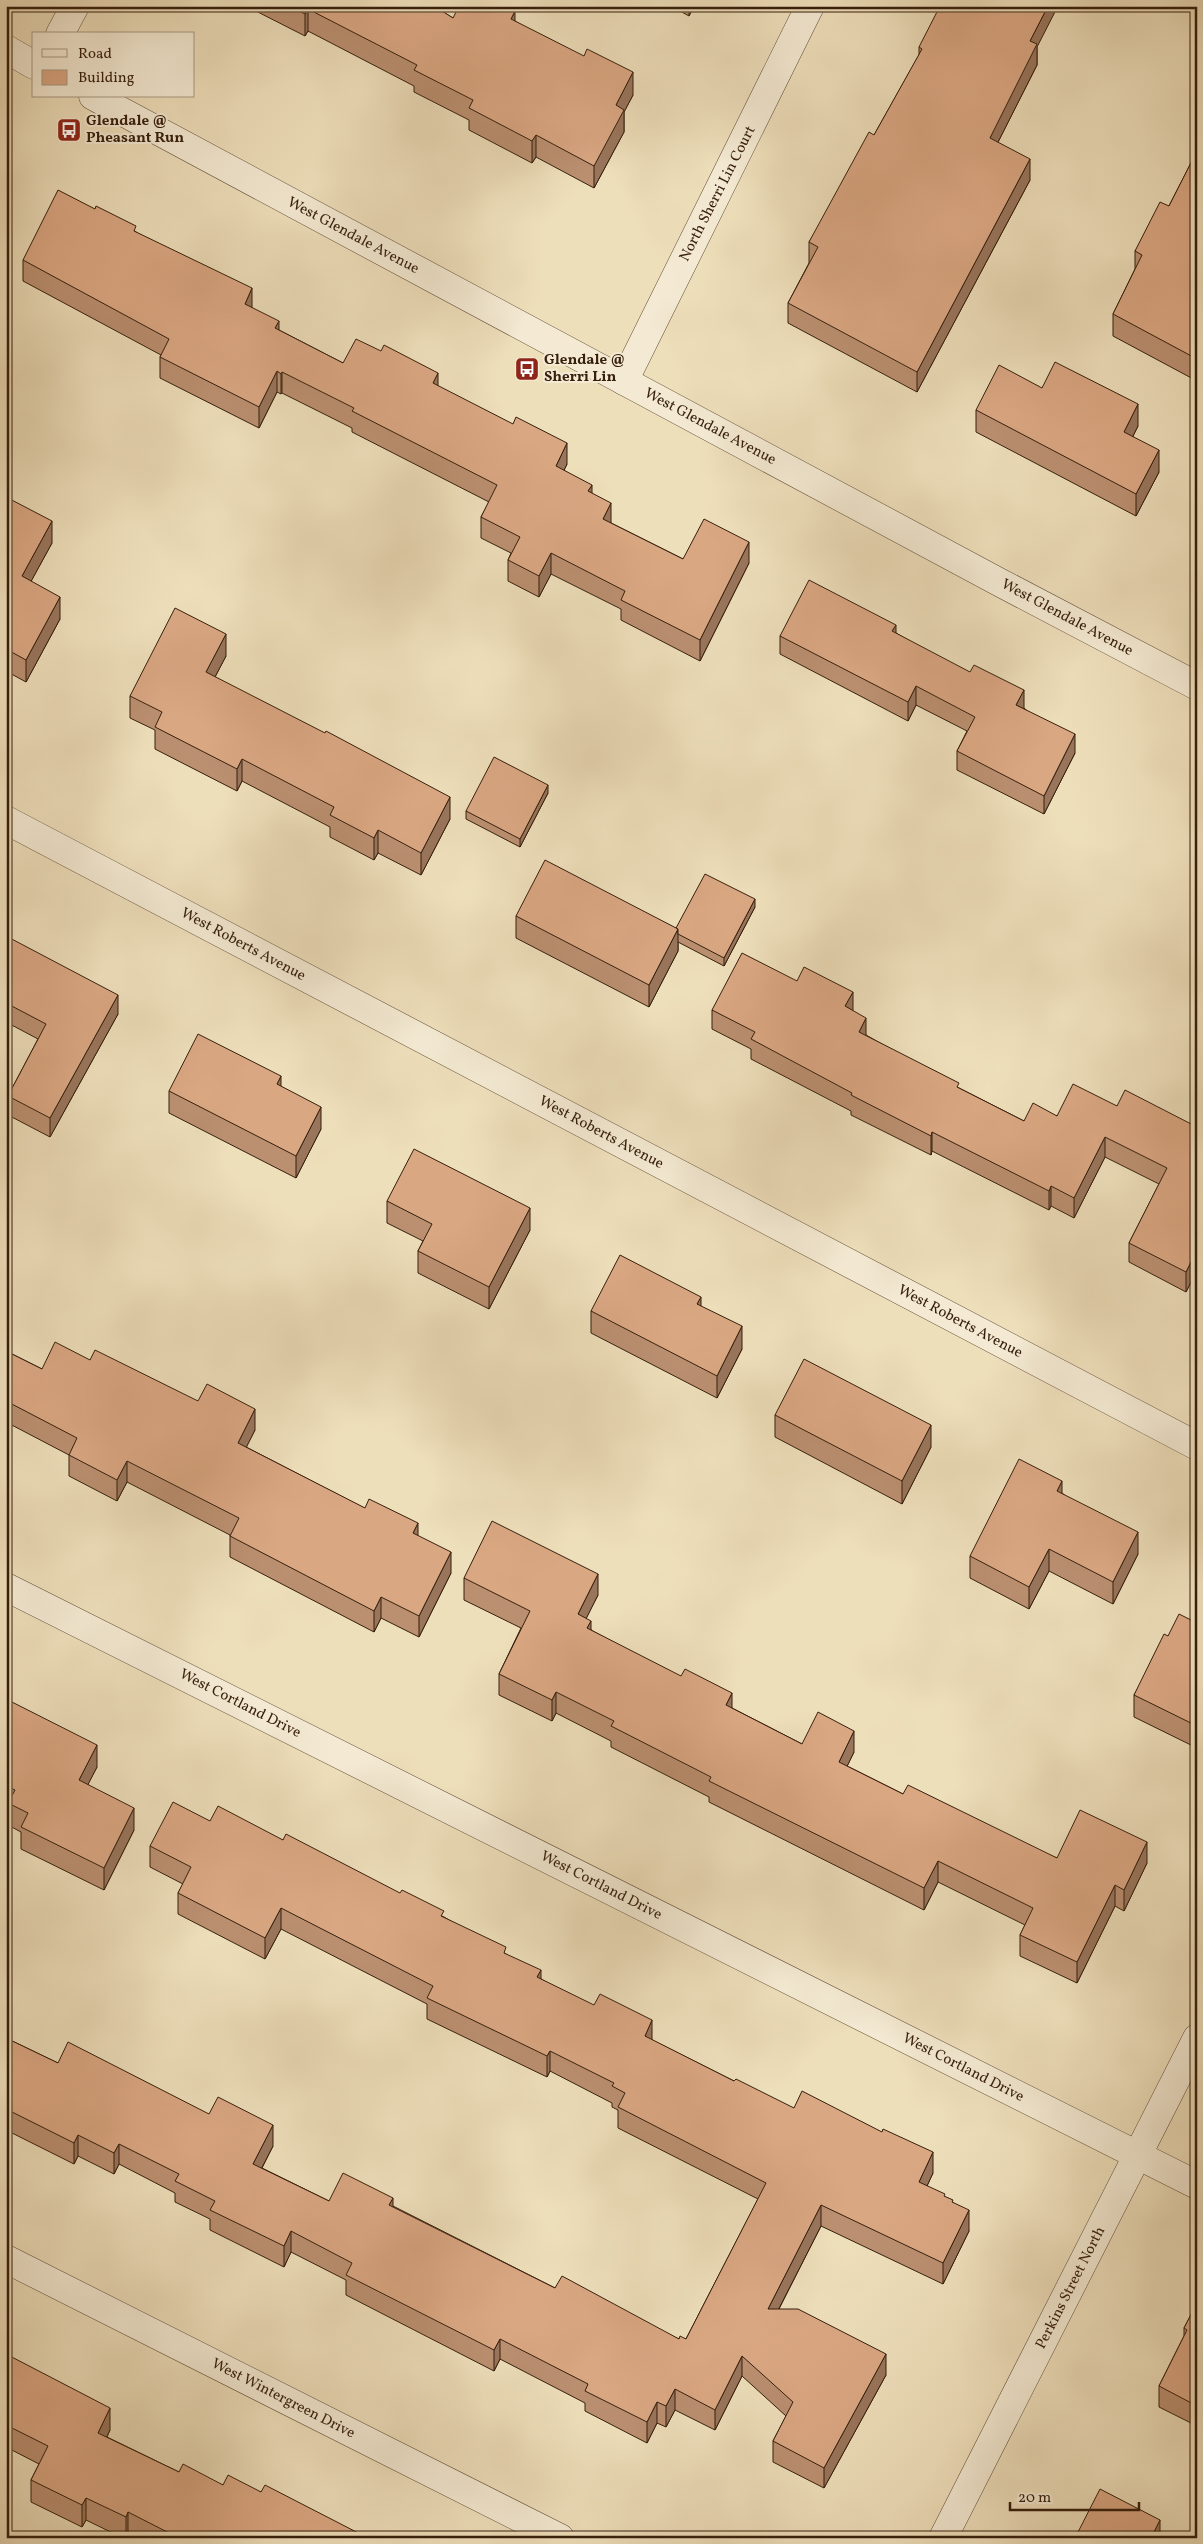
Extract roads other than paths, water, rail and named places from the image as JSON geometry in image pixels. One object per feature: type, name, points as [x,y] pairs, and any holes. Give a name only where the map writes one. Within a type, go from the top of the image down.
[{"type":"street","points":[[61,32],[75,6]]},
{"type":"street","name":"North Sherri Lin Court","points":[[624,381],[810,6]]},
{"type":"street","points":[[6,49],[32,63]]},
{"type":"street","name":"West Glendale Avenue","points":[[97,98],[624,381],[1194,676]]},
{"type":"street","name":"West Roberts Avenue","points":[[6,820],[1197,1446]]},
{"type":"street","name":"West Cortland Drive","points":[[6,1587],[1197,2185]]},
{"type":"street","name":"Perkins Street North","points":[[943,2538],[1197,2038]]},
{"type":"street","name":"West Wintergreen Drive","points":[[6,2259],[560,2538]]},
{"type":"place","name":"Glendale @ Pheasant Run","points":[[69,130]]},
{"type":"place","name":"Glendale @ Sherri Lin","points":[[527,369]]}]
